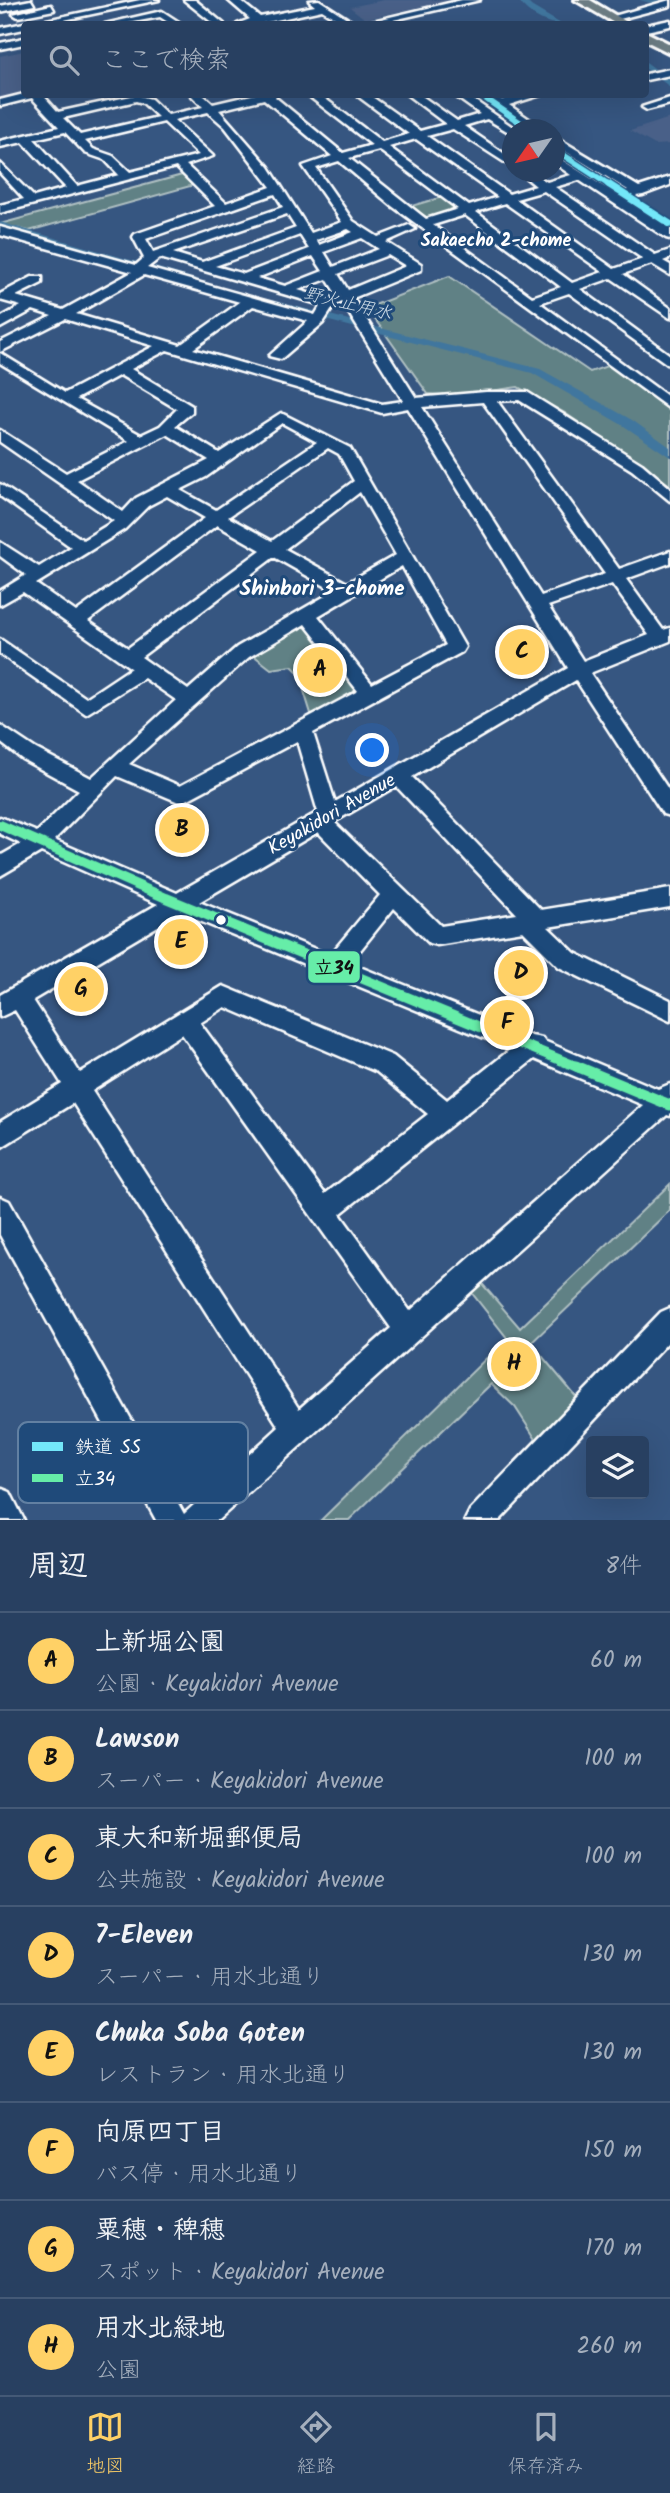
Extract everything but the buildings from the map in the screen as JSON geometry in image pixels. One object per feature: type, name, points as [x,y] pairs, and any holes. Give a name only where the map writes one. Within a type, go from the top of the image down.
[{"type":"main road","points":[[581,0],[617,21]]},
{"type":"main road","points":[[649,38],[670,49]]},
{"type":"street","points":[[9,10],[46,0]]},
{"type":"street","points":[[49,21],[122,3],[154,0]]},
{"type":"street","points":[[190,0],[215,21]]},
{"type":"street","points":[[233,0],[258,21],[324,7]]},
{"type":"street","points":[[313,0],[341,21]]},
{"type":"street","points":[[379,21],[475,0]]},
{"type":"street","points":[[81,2],[105,21]]},
{"type":"street","points":[[122,3],[140,18]]},
{"type":"street","points":[[622,21],[670,4]]},
{"type":"street","points":[[9,10],[63,5]]},
{"type":"street","points":[[282,7],[291,14]]},
{"type":"street","points":[[9,10],[24,21]]},
{"type":"street","points":[[124,21],[162,14],[172,21]]},
{"type":"street","points":[[649,27],[670,23]]},
{"type":"street","points":[[0,31],[21,27]]},
{"type":"street","points":[[0,46],[21,42]]},
{"type":"street","points":[[0,103],[22,98]]},
{"type":"street","points":[[39,98],[89,151],[108,158],[127,176]]},
{"type":"street","points":[[0,209],[207,156],[147,101],[136,98],[57,116]]},
{"type":"street","points":[[200,98],[249,146],[414,403],[579,670],[670,808]]},
{"type":"street","points":[[78,139],[256,98]]},
{"type":"street","points":[[272,98],[426,223],[670,405]]},
{"type":"street","points":[[316,98],[670,362]]},
{"type":"street","points":[[366,98],[670,314]]},
{"type":"street","points":[[417,98],[502,157]]},
{"type":"street","points":[[463,98],[502,124]]},
{"type":"street","points":[[491,98],[523,119]]},
{"type":"street","points":[[500,104],[523,98]]},
{"type":"street","points":[[647,107],[670,101]]},
{"type":"street","points":[[276,356],[322,314],[346,297],[416,267],[349,224],[309,166],[489,115]]},
{"type":"street","points":[[0,144],[68,128]]},
{"type":"street","points":[[26,138],[74,190]]},
{"type":"street","points":[[565,145],[639,192]]},
{"type":"street","points":[[178,163],[224,208]]},
{"type":"street","points":[[565,165],[670,235]]},
{"type":"street","points":[[0,166],[32,201]]},
{"type":"street","points":[[426,223],[580,176]]},
{"type":"street","points":[[615,199],[670,181]]},
{"type":"street","points":[[539,182],[670,271]]},
{"type":"street","points":[[148,264],[139,237],[277,189]]},
{"type":"street","points":[[0,348],[123,284],[148,264],[290,209]]},
{"type":"street","points":[[203,266],[305,234],[349,224]]},
{"type":"street","points":[[378,241],[409,229]]},
{"type":"street","points":[[0,231],[148,264],[251,302],[322,314]]},
{"type":"street","points":[[244,278],[365,232]]},
{"type":"street","points":[[286,290],[391,249]]},
{"type":"street","points":[[531,301],[670,254]]},
{"type":"street","points":[[148,264],[203,266],[286,290],[322,314]]},
{"type":"street","points":[[37,280],[4,297],[382,409],[414,403],[522,395],[637,467],[670,496]]},
{"type":"street","points":[[0,281],[20,289]]},
{"type":"street","points":[[182,350],[251,302]]},
{"type":"street","points":[[0,324],[32,305]]},
{"type":"street","points":[[65,399],[166,345]]},
{"type":"street","points":[[0,357],[65,399],[139,441]]},
{"type":"street","points":[[122,370],[187,409],[167,423],[167,428]]},
{"type":"street","points":[[655,394],[670,388]]},
{"type":"street","points":[[486,396],[616,576],[665,636]]},
{"type":"street","points":[[0,599],[84,548],[124,520],[142,502],[200,474],[281,417],[345,451],[407,556],[456,647],[303,732],[181,794],[114,766]]},
{"type":"street","points":[[65,480],[167,428]]},
{"type":"street","points":[[167,428],[219,460]]},
{"type":"street","points":[[0,435],[124,520]]},
{"type":"street","points":[[76,621],[217,517],[327,442]]},
{"type":"street","points":[[127,658],[363,482]]},
{"type":"street","points":[[0,489],[84,548]]},
{"type":"street","points":[[167,489],[347,591]]},
{"type":"street","points":[[0,548],[76,621],[188,699]]},
{"type":"street","points":[[0,867],[39,843],[114,766],[243,652],[407,556]]},
{"type":"street","points":[[539,603],[670,557]]},
{"type":"street","points":[[307,614],[370,694]]},
{"type":"street","name":"Keyakidori Avenue","points":[[9,1002],[579,670],[665,636]]},
{"type":"street","points":[[0,645],[86,707],[144,669]]},
{"type":"street","points":[[0,732],[29,754],[93,788]]},
{"type":"street","points":[[303,732],[324,818],[393,894],[437,936],[670,898]]},
{"type":"street","points":[[398,775],[567,960],[670,1011]]},
{"type":"street","points":[[0,825],[178,902],[668,1099],[248,1473]]},
{"type":"street","points":[[335,966],[393,894]]},
{"type":"street","points":[[0,1136],[223,996],[385,1064],[446,1115]]},
{"type":"street","points":[[9,1002],[77,1088],[296,1429]]},
{"type":"street","points":[[185,1020],[408,1330]]},
{"type":"street","points":[[323,1212],[534,1045]]},
{"type":"street","points":[[0,1210],[118,1422]]},
{"type":"street","points":[[480,1520],[670,1321]]},
{"type":"street","points":[[0,1502],[9,1520]]},
{"type":"street","points":[[164,1503],[173,1520]]},
{"type":"street","points":[[197,1520],[215,1503]]},
{"type":"shaded area","points":[[384,0],[452,0],[365,19],[350,7]]},
{"type":"shaded area","points":[[21,52],[21,95],[0,101],[0,56]]},
{"type":"shaded area","points":[[670,118],[670,144],[655,145],[630,131]]},
{"type":"green space","points":[[186,174],[194,185],[29,231],[0,224]]},
{"type":"green space","points":[[442,197],[457,208],[456,211],[430,219],[408,207]]},
{"type":"green space","points":[[449,276],[590,372],[610,365],[670,409],[670,485],[565,413],[518,387],[456,396],[428,394],[367,308]]},
{"type":"green space","points":[[299,624],[306,625],[359,689],[357,696],[313,720],[298,672],[292,666],[271,669],[252,654]]},
{"type":"green space","points":[[670,1184],[670,1210],[531,1343],[578,1399],[537,1441],[515,1407],[491,1384],[349,1520],[321,1520],[507,1338],[468,1288],[478,1279],[520,1328]]},
{"type":"waterway","points":[[522,0],[528,8],[552,21]]},
{"type":"waterway","points":[[643,0],[663,3]]},
{"type":"waterway","points":[[649,67],[670,84]]},
{"type":"waterway","name":"野火止用水","points":[[0,225],[202,284]]},
{"type":"waterway","name":"野火止用水","points":[[271,303],[536,371],[628,423],[670,453]]},
{"type":"rail line","name":"SS","points":[[485,98],[515,119]]},
{"type":"rail line","name":"SS","points":[[565,156],[670,224]]},
{"type":"transit line","name":"立34","points":[[0,825],[166,898],[670,1105]]},
{"type":"place","name":"東大和新堀郵便局","points":[[522,652]]},
{"type":"place","name":"上新堀公園","points":[[320,670]]},
{"type":"place","name":"Lawson","points":[[182,830]]},
{"type":"place","name":"Chuka Soba Goten","points":[[181,942]]},
{"type":"place","name":"7-Eleven","points":[[521,973]]},
{"type":"place","name":"粟穂・稗穂","points":[[81,989]]},
{"type":"place","name":"向原四丁目","points":[[507,1023]]},
{"type":"place","name":"用水北緑地","points":[[514,1364]]},
{"type":"district","name":"Sakaecho 2-chome","points":[[496,240]]},
{"type":"district","name":"Shinbori 3-chome","points":[[322,588]]}]
